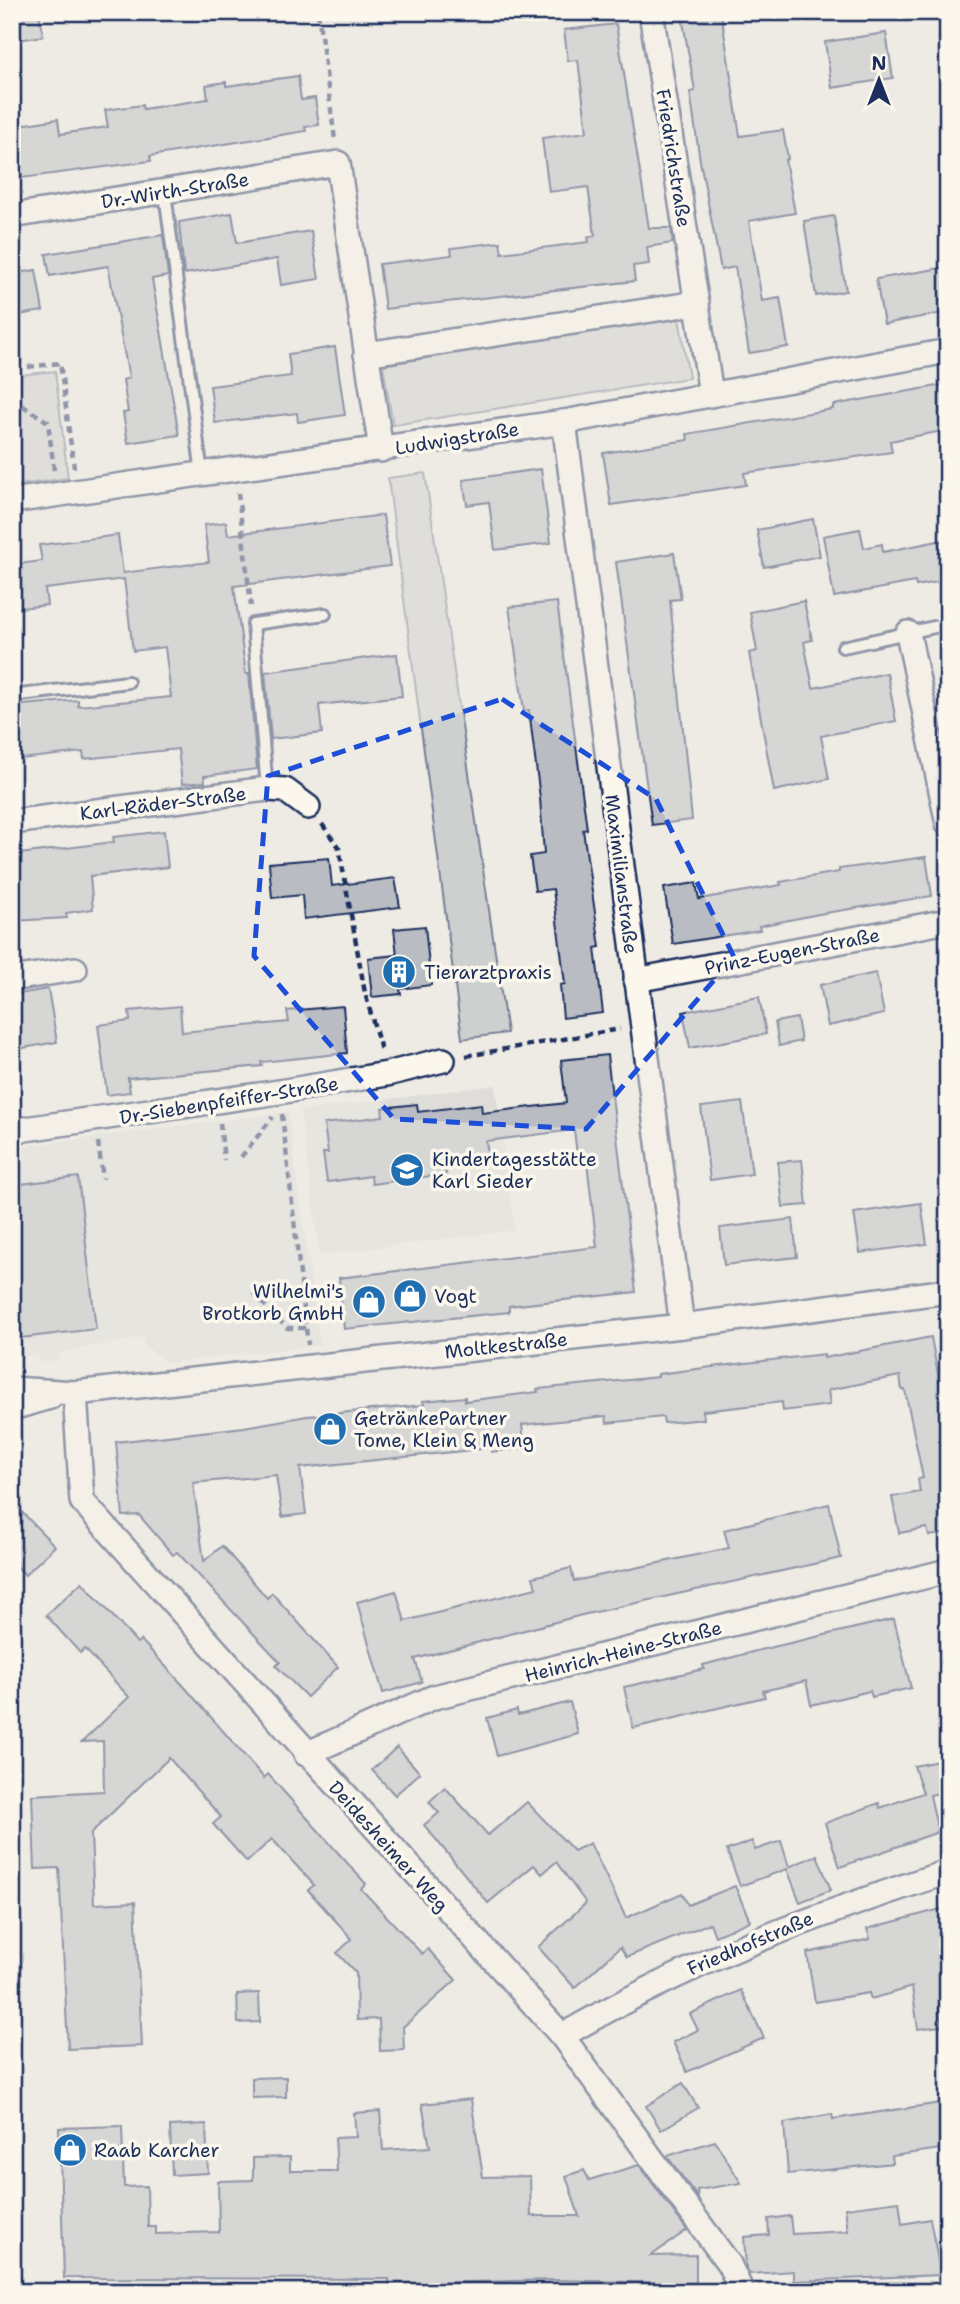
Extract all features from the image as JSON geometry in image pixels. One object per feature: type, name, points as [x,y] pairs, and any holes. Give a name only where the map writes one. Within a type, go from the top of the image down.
[{"type":"street","name":"Friedrichstraße","points":[[651,12],[697,303]]},
{"type":"street","name":"Dr.-Wirth-Straße","points":[[12,216],[338,163]]},
{"type":"street","points":[[338,163],[381,450]]},
{"type":"street","points":[[366,354],[697,303],[711,394]]},
{"type":"street","name":"Ludwigstraße","points":[[12,501],[564,422],[948,351]]},
{"type":"street","name":"Maximilianstraße","points":[[564,422],[682,1326]]},
{"type":"street","points":[[908,633],[948,824]]},
{"type":"street","name":"Karl-Räder-Straße","points":[[12,822],[267,789],[285,790],[308,807]]},
{"type":"street","name":"Prinz-Eugen-Straße","points":[[636,980],[948,921]]},
{"type":"street","points":[[12,979],[75,969]]},
{"type":"street","name":"Dr.-Siebenpfeiffer-Straße","points":[[12,1131],[92,1121],[387,1074],[443,1060]]},
{"type":"street","name":"Moltkestraße","points":[[12,1408],[69,1393],[682,1326],[948,1292]]},
{"type":"street","name":"Moltkestraße","points":[[12,1388],[69,1393]]},
{"type":"street","name":"Deidesheimer Weg","points":[[69,1393],[82,1501],[306,1754],[562,2036],[729,2264],[742,2292]]},
{"type":"street","name":"Heinrich-Heine-Straße","points":[[306,1754],[434,1698],[948,1571]]},
{"type":"street","name":"Friedhofstraße","points":[[562,2036],[658,1983],[734,1948],[848,1904],[948,1872]]},
{"type":"lane","points":[[165,192],[202,475]]},
{"type":"lane","points":[[267,789],[253,624],[324,614]]},
{"type":"lane","points":[[843,647],[948,624]]},
{"type":"lane","points":[[12,696],[128,682]]},
{"type":"path","points":[[318,12],[338,163]]},
{"type":"path","points":[[28,367],[60,363],[67,494]]},
{"type":"path","points":[[12,399],[48,422],[67,494]]},
{"type":"path","points":[[236,471],[253,624]]},
{"type":"path","points":[[308,807],[339,848],[365,993],[387,1074]]},
{"type":"path","points":[[443,1060],[641,1024]]},
{"type":"path","points":[[217,1101],[224,1160]]},
{"type":"path","points":[[241,1157],[268,1126],[281,1103],[311,1366]]},
{"type":"path","points":[[92,1121],[100,1150],[103,1179]]},
{"type":"path","points":[[253,1293],[288,1328],[306,1328]]},
{"type":"highlighted area","points":[[502,699],[656,799],[734,957],[586,1129],[394,1119],[254,956],[268,776]]},
{"type":"shaded area","points":[[679,318],[689,378],[393,425],[383,365]]},
{"type":"shaded area","points":[[55,371],[68,478],[12,486],[12,376]]},
{"type":"shaded area","points":[[425,473],[507,1033],[462,1039],[388,478]]},
{"type":"shaded area","name":"Kindertagesstätte Karl Sieder","points":[[495,1085],[515,1230],[320,1255],[300,1111]]},
{"type":"shaded area","points":[[288,1112],[320,1345],[167,1363],[144,1345],[143,1337],[58,1353],[59,1360],[40,1362],[39,1355],[12,1358],[12,1148]]},
{"type":"building","points":[[12,12],[39,12],[43,36],[12,41]]},
{"type":"building","points":[[721,12],[740,136],[783,130],[788,159],[785,160],[795,213],[749,221],[762,301],[780,298],[788,347],[749,353],[735,267],[721,270],[700,161],[690,92],[695,91],[682,16]]},
{"type":"building","points":[[616,24],[649,228],[671,228],[673,243],[647,247],[649,264],[633,266],[635,281],[385,309],[379,264],[452,255],[451,248],[500,242],[502,253],[589,242],[588,237],[595,236],[588,187],[549,192],[542,138],[587,132],[578,60],[568,61],[564,30]]},
{"type":"building","points":[[886,33],[893,78],[832,88],[825,42]]},
{"type":"building","points":[[298,76],[301,100],[315,98],[319,125],[305,127],[306,131],[150,156],[151,161],[22,178],[14,126],[58,119],[60,134],[108,127],[105,110],[142,105],[143,109],[208,99],[206,85],[226,82],[226,86]]},
{"type":"building","points":[[232,213],[237,243],[311,231],[319,279],[281,285],[277,259],[184,274],[179,222]]},
{"type":"building","points":[[834,216],[846,291],[816,296],[804,221]]},
{"type":"building","points":[[163,235],[168,276],[152,279],[179,435],[128,443],[123,413],[128,412],[123,380],[129,378],[108,266],[50,276],[46,254]]},
{"type":"building","points":[[948,267],[948,312],[884,324],[876,279]]},
{"type":"building","points":[[36,270],[43,311],[12,316],[12,274]]},
{"type":"building","points":[[335,347],[345,415],[298,422],[297,413],[215,423],[210,386],[291,376],[288,354]]},
{"type":"building","points":[[948,384],[948,430],[890,441],[892,452],[744,473],[746,485],[611,505],[603,453],[688,440],[687,434],[833,409],[833,405]]},
{"type":"building","points":[[541,469],[551,543],[495,550],[489,502],[467,505],[463,480]]},
{"type":"building","points":[[383,515],[390,566],[234,586],[246,674],[249,674],[257,769],[204,776],[205,782],[182,784],[178,749],[84,759],[83,752],[12,760],[12,706],[78,700],[78,706],[171,697],[165,647],[133,651],[124,579],[45,589],[47,605],[12,609],[12,565],[42,561],[39,545],[118,535],[123,573],[209,562],[204,525],[226,522],[228,535]]},
{"type":"building","points":[[813,519],[820,556],[764,567],[757,530]]},
{"type":"building","points":[[860,529],[864,548],[882,544],[883,552],[948,539],[948,580],[916,586],[915,582],[834,597],[823,536]]},
{"type":"building","points":[[674,553],[681,599],[670,600],[692,820],[652,825],[616,562]]},
{"type":"building","points":[[804,601],[812,640],[804,642],[813,688],[887,673],[896,721],[821,736],[829,779],[774,791],[749,653],[757,651],[750,612]]},
{"type":"building","points":[[557,602],[587,829],[583,830],[600,947],[595,948],[603,1013],[563,1018],[560,985],[565,984],[553,889],[535,891],[530,856],[544,854],[540,798],[529,710],[524,711],[509,607]]},
{"type":"building","points":[[397,654],[402,696],[319,705],[322,733],[271,739],[265,672]]},
{"type":"building","points":[[164,831],[168,867],[90,876],[93,909],[66,913],[67,918],[12,921],[12,855],[114,842],[113,837]]},
{"type":"building","points":[[926,857],[932,896],[819,914],[759,926],[760,930],[673,944],[664,888],[696,883],[699,899],[781,885],[780,882],[839,872],[839,869]]},
{"type":"building","points":[[329,858],[332,886],[395,878],[400,907],[304,919],[302,895],[272,898],[269,863]]},
{"type":"building","name":"Tierarztpraxis","points":[[425,926],[431,985],[400,989],[401,994],[372,997],[368,958],[397,955],[394,929]]},
{"type":"building","points":[[876,973],[884,1014],[828,1026],[820,985]]},
{"type":"building","points":[[48,989],[57,1042],[12,1050],[12,995]]},
{"type":"building","points":[[759,997],[766,1034],[690,1048],[683,1012]]},
{"type":"building","points":[[180,1006],[182,1032],[289,1022],[287,1011],[343,1006],[347,1053],[261,1062],[262,1066],[128,1078],[130,1092],[107,1095],[98,1025],[130,1021],[129,1011]]},
{"type":"building","points":[[797,1018],[801,1041],[779,1046],[775,1022]]},
{"type":"building","points":[[607,1055],[636,1292],[509,1306],[509,1312],[344,1329],[339,1278],[597,1247],[586,1154],[577,1155],[574,1130],[486,1141],[489,1162],[445,1167],[446,1174],[372,1184],[371,1176],[327,1182],[323,1153],[328,1153],[324,1124],[383,1116],[382,1108],[417,1104],[418,1112],[481,1104],[482,1113],[566,1103],[561,1060]]},
{"type":"building","points":[[742,1102],[752,1174],[710,1180],[701,1107]]},
{"type":"building","points":[[802,1160],[807,1205],[783,1207],[778,1162]]},
{"type":"building","points":[[78,1177],[96,1329],[12,1339],[12,1185]]},
{"type":"building","points":[[921,1203],[927,1244],[860,1253],[854,1213]]},
{"type":"building","points":[[793,1219],[797,1257],[724,1265],[720,1228]]},
{"type":"building","points":[[931,1337],[944,1407],[948,1406],[948,1533],[929,1536],[927,1528],[899,1533],[892,1497],[920,1492],[918,1479],[923,1478],[900,1376],[828,1390],[830,1405],[783,1411],[782,1402],[703,1411],[704,1419],[664,1423],[663,1417],[607,1423],[606,1416],[522,1425],[525,1448],[491,1452],[491,1448],[300,1468],[306,1514],[282,1517],[276,1475],[193,1483],[204,1561],[222,1546],[267,1598],[272,1593],[338,1667],[307,1697],[276,1666],[280,1662],[177,1552],[173,1555],[139,1515],[123,1516],[116,1442],[244,1427],[307,1416],[424,1405],[423,1401],[465,1397],[465,1401],[538,1392],[537,1389],[658,1377],[658,1374],[720,1366],[824,1354],[824,1358]]},
{"type":"building","points":[[12,1502],[55,1546],[25,1575],[12,1561]]},
{"type":"building","points":[[829,1504],[841,1558],[582,1615],[415,1659],[422,1682],[383,1693],[357,1602],[396,1591],[405,1621],[536,1588],[533,1577],[571,1568],[574,1581],[729,1548],[724,1530]]},
{"type":"building","points":[[82,1582],[137,1643],[141,1640],[182,1684],[264,1778],[268,1774],[366,1884],[361,1889],[422,1954],[428,1949],[456,1980],[403,2027],[404,2050],[380,2051],[379,2019],[357,2020],[356,1973],[337,1953],[352,1939],[308,1890],[314,1885],[272,1839],[247,1862],[213,1824],[221,1817],[169,1758],[91,1833],[94,1904],[135,1902],[142,2046],[68,2049],[59,1868],[35,1869],[32,1795],[104,1791],[103,1741],[82,1742],[129,1697],[85,1649],[80,1653],[46,1615]]},
{"type":"building","points":[[894,1619],[911,1688],[872,1697],[870,1691],[811,1705],[806,1681],[763,1691],[765,1697],[633,1728],[624,1687],[704,1669],[703,1665],[760,1650]]},
{"type":"building","points":[[570,1702],[578,1734],[497,1756],[487,1718],[517,1710],[518,1715]]},
{"type":"building","points":[[397,1747],[420,1773],[395,1795],[372,1770]]},
{"type":"building","points":[[948,1759],[948,1791],[930,1795],[938,1832],[840,1867],[825,1823],[879,1803],[880,1808],[923,1793],[914,1766]]},
{"type":"building","points":[[445,1787],[488,1835],[527,1802],[574,1851],[590,1843],[626,1918],[682,1893],[688,1905],[735,1886],[750,1921],[715,1936],[710,1923],[627,1957],[620,1947],[575,1988],[538,1947],[586,1903],[556,1862],[542,1874],[534,1865],[488,1903],[424,1825],[439,1813],[429,1802]]},
{"type":"building","points":[[752,1841],[755,1850],[781,1841],[789,1867],[817,1855],[831,1890],[800,1902],[787,1869],[740,1886],[727,1850]]},
{"type":"building","points":[[948,1907],[948,2009],[939,2010],[941,2026],[918,2029],[912,1987],[871,1999],[869,1993],[815,2002],[807,1953],[870,1939],[867,1929]]},
{"type":"building","points":[[741,1990],[764,2038],[687,2072],[673,2042],[698,2030],[690,2014]]},
{"type":"building","points":[[259,1993],[260,2022],[238,2023],[237,1994]]},
{"type":"building","points":[[286,2077],[286,2097],[252,2098],[252,2078]]},
{"type":"building","points":[[683,2083],[698,2108],[661,2130],[646,2106]]},
{"type":"building","points":[[471,2099],[483,2177],[530,2176],[531,2216],[579,2216],[566,2176],[584,2170],[589,2180],[639,2165],[687,2230],[651,2256],[696,2255],[696,2284],[557,2280],[389,2284],[389,2279],[64,2278],[59,2128],[122,2126],[124,2187],[147,2186],[148,2227],[156,2227],[156,2234],[219,2232],[218,2181],[253,2180],[253,2158],[290,2157],[290,2171],[337,2171],[335,2138],[356,2137],[354,2113],[380,2111],[383,2150],[430,2147],[422,2104]]},
{"type":"building","points":[[948,2102],[948,2148],[892,2156],[893,2163],[788,2174],[784,2123],[832,2114],[833,2119]]},
{"type":"building","points":[[206,2124],[208,2173],[172,2175],[170,2126]]},
{"type":"building","points":[[715,2141],[741,2183],[697,2190],[698,2198],[667,2156]]},
{"type":"building","points":[[899,2201],[902,2224],[930,2219],[941,2275],[794,2281],[794,2271],[749,2274],[744,2237],[769,2235],[768,2219],[790,2216],[792,2234],[848,2231],[845,2208]]},
{"type":"place","name":"Tierarztpraxis","points":[[399,972]]},
{"type":"place","name":"Kindertagesstätte Karl Sieder","points":[[407,1170]]},
{"type":"place","name":"Vogt","points":[[410,1296]]},
{"type":"place","name":"Wilhelmi's Brotkorb GmbH","points":[[369,1302]]},
{"type":"place","name":"GetränkePartner Tome, Klein & Meng","points":[[330,1429]]},
{"type":"place","name":"Raab Karcher","points":[[70,2150]]}]
